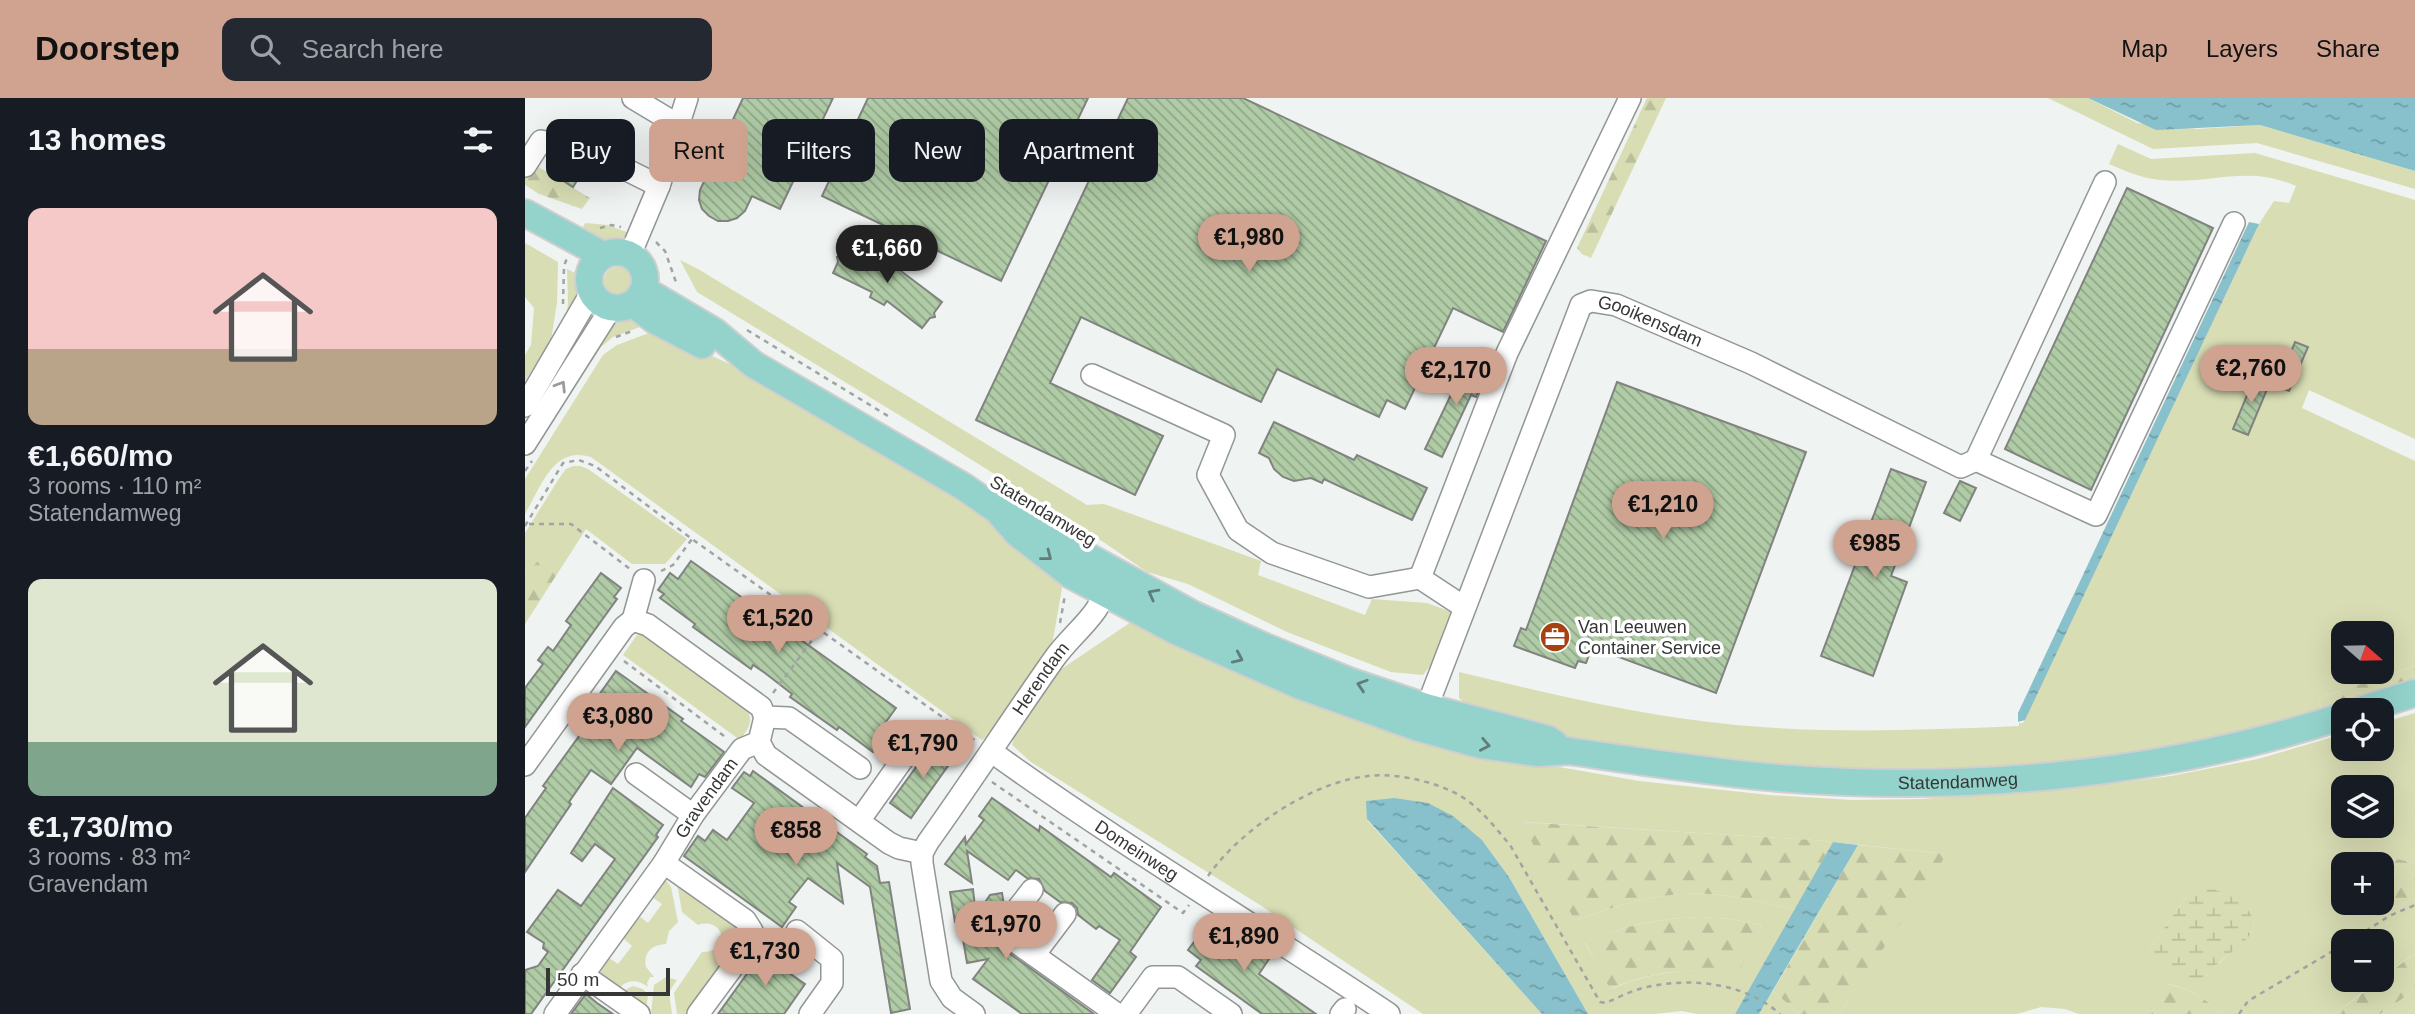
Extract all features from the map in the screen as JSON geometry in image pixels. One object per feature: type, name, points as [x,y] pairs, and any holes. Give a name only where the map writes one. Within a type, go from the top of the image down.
[{"type":"main road","name":"Statendamweg","points":[[525,213],[656,321],[710,349],[753,364]]},
{"type":"main road","name":"Statendamweg","points":[[525,231],[572,250]]},
{"type":"main road","points":[[614,252],[630,255],[645,273],[612,287],[614,252]]},
{"type":"main road","name":"Statendamweg","points":[[612,287],[715,332],[753,364],[964,487],[997,510],[1017,533],[1071,575],[1102,583],[1176,631],[1301,686],[1423,717],[1548,739],[1569,751],[1779,778],[1869,782],[1965,781],[2079,773],[2152,764],[2304,729],[2331,720]]},
{"type":"main road","points":[[2394,700],[2415,693]]},
{"type":"street","points":[[633,98],[668,119]]},
{"type":"street","points":[[680,119],[687,98]]},
{"type":"street","points":[[1420,578],[1507,353],[1630,98]]},
{"type":"street","points":[[525,166],[541,141],[625,169],[659,186]]},
{"type":"street","points":[[630,255],[660,182]]},
{"type":"street","points":[[1969,464],[2105,182]]},
{"type":"street","name":"Gooikensdam","points":[[1423,717],[1581,305],[1591,301],[1616,305],[1751,363],[1969,464],[2095,514],[2234,223]]},
{"type":"street","points":[[525,406],[612,287]]},
{"type":"street","points":[[531,448],[612,287]]},
{"type":"street","points":[[1091,375],[1224,435],[1208,475],[1238,530],[1272,553],[1369,587],[1420,578],[1464,607]]},
{"type":"street","points":[[525,765],[624,627],[633,620],[644,580]]},
{"type":"street","name":"Herendam","points":[[922,853],[1072,636],[1072,622],[1102,583]]},
{"type":"street","points":[[633,620],[648,625],[761,707],[765,717],[750,746],[899,848],[922,853],[946,1006],[974,1014]]},
{"type":"street","points":[[765,717],[789,718],[860,768]]},
{"type":"street","points":[[859,821],[922,732]]},
{"type":"street","name":"Gravendam","points":[[555,1014],[664,863],[693,815],[750,746]]},
{"type":"street","name":"Domeinweg","points":[[992,752],[1198,892],[1389,1014]]},
{"type":"street","points":[[636,774],[693,815]]},
{"type":"street","points":[[664,863],[745,920],[752,931],[746,949],[698,1014]]},
{"type":"street","points":[[1032,890],[1011,918],[1017,943],[1117,1014]]},
{"type":"street","points":[[1034,955],[1065,914]]},
{"type":"street","points":[[797,931],[832,959],[832,983],[810,1014]]},
{"type":"street","points":[[582,974],[639,1014]]},
{"type":"street","points":[[1126,1014],[1153,977],[1178,977],[1231,1014]]},
{"type":"path","points":[[562,312],[564,266],[572,250]]},
{"type":"path","points":[[613,339],[656,321]]},
{"type":"path","points":[[748,330],[890,417]]},
{"type":"path","points":[[525,471],[531,448]]},
{"type":"path","points":[[526,525],[563,463],[579,460],[596,466],[819,631],[992,752]]},
{"type":"path","points":[[526,525],[572,524],[644,580],[673,565],[692,539]]},
{"type":"path","points":[[765,717],[767,701],[819,631]]},
{"type":"path","points":[[608,649],[750,746]]},
{"type":"path","points":[[977,772],[1183,913],[1214,869],[1238,842],[1264,820],[1305,796],[1368,775],[1413,779],[1451,790],[1477,806],[1510,845],[1600,1002],[1606,1003],[1647,987],[1692,982],[1743,992],[1780,1014]]},
{"type":"path","points":[[2369,929],[2389,916],[2415,905]]},
{"type":"path","points":[[2239,1014],[2248,1002],[2331,952]]},
{"type":"green space","points":[[1647,98],[1666,98],[1591,258],[1577,248]]},
{"type":"green space","points":[[2048,98],[2088,98],[2137,123],[2197,129],[2260,125],[2415,171],[2415,189],[2257,143],[2153,149]]},
{"type":"green space","points":[[2118,144],[2151,159],[2255,153],[2415,200],[2415,439],[2309,390],[2302,408],[2415,461],[2415,666],[2394,673],[2394,621],[2331,621],[2331,684],[2360,684],[2318,698],[2323,715],[2263,731],[2078,764],[1874,775],[1578,744],[1466,704],[1459,698],[1459,672],[1631,710],[1736,725],[1807,730],[1877,730],[2019,726],[2019,723],[2023,723],[2259,224],[2274,201],[2289,203],[2296,186],[2261,176],[2179,181],[2135,174],[2109,164]]},
{"type":"green space","points":[[525,159],[546,172],[546,182],[563,182],[590,198],[582,209],[539,194],[525,185]]},
{"type":"green space","points":[[585,223],[608,225],[629,233],[617,242],[592,242],[578,237]]},
{"type":"green space","points":[[525,243],[558,262],[557,303],[551,340],[525,381],[525,355],[531,345],[534,308],[525,297]]},
{"type":"green space","points":[[680,260],[1087,505],[1104,504],[1261,561],[1258,575],[1365,615],[1372,599],[1427,603],[1454,613],[1433,662],[1423,675],[1391,672],[1287,632],[1188,584],[1147,572],[940,440],[697,292]]},
{"type":"green space","points":[[618,267],[628,271],[632,281],[628,291],[618,295],[608,291],[604,281],[608,271]]},
{"type":"green space","points":[[567,269],[575,273],[581,291],[564,333],[568,303]]},
{"type":"green space","points":[[634,317],[645,325],[613,337],[601,347],[544,434],[606,325],[617,319]]},
{"type":"green space","points":[[655,327],[677,340],[784,389],[956,495],[1064,577],[1051,651],[992,734],[982,740],[591,457],[567,457],[558,463],[543,481],[525,514],[525,479],[603,355],[617,345],[649,333]]},
{"type":"green space","points":[[573,466],[588,469],[687,539],[665,564],[632,564],[586,529],[570,554],[545,558],[525,575],[525,533],[560,477],[566,469]]},
{"type":"green space","points":[[558,552],[570,554],[525,624],[525,575],[539,560]]},
{"type":"green space","points":[[1134,620],[1485,754],[1639,781],[1769,795],[1852,800],[1923,799],[2101,785],[2171,776],[2258,759],[2331,738],[2331,761],[2394,761],[2394,719],[2415,713],[2415,863],[2394,860],[2394,852],[2331,852],[2331,915],[2365,915],[2367,923],[2381,915],[2394,915],[2394,907],[2415,899],[2415,953],[2394,968],[2394,929],[2331,929],[2331,992],[2363,992],[2335,1014],[2222,1014],[2197,995],[2169,984],[2151,1014],[2079,1014],[2065,1009],[2041,1007],[2017,1014],[1839,1014],[1946,854],[1814,840],[1522,822],[1575,921],[1641,900],[1692,894],[1731,896],[1795,910],[1735,1014],[1697,1014],[1682,1011],[1654,1014],[1588,1014],[1509,877],[1482,840],[1367,820],[1542,1014],[1423,1014],[1260,905],[1031,762],[1012,745],[1016,728],[1057,672]],"holes":[[[2187,896],[2254,922],[2251,934],[2205,976],[2149,949]],[[1700,917],[1762,925],[1737,974],[1673,972],[1641,978],[1611,989],[1585,943],[1627,927]]]},
{"type":"green space","points":[[643,634],[747,710],[750,722],[740,740],[623,655],[637,635]]},
{"type":"green space","points":[[2415,666],[2415,687],[2378,698],[2331,698],[2331,712],[2323,714],[2318,698],[2360,684],[2394,684],[2394,673]]},
{"type":"green space","points":[[1521,822],[1833,842],[1795,910],[1731,896],[1692,894],[1641,900],[1575,921]]},
{"type":"green space","points":[[1858,845],[1947,854],[1839,1014],[1800,1014],[1773,991]]},
{"type":"green space","points":[[2394,860],[2415,863],[2415,899],[2394,907]]},
{"type":"green space","points":[[665,879],[671,887],[678,922],[669,931],[666,944],[647,953],[646,967],[654,977],[650,977],[648,987],[632,981],[618,990],[603,979],[600,970],[609,958],[618,964],[632,946],[623,938],[639,916],[648,923],[662,904],[652,897]]},
{"type":"green space","points":[[677,883],[740,924],[742,942],[691,1014],[677,1014],[674,993],[702,952],[718,947],[721,935],[714,925],[698,925],[682,912]]},
{"type":"green space","points":[[2210,889],[2226,894],[2242,904],[2249,911],[2254,927],[2250,935],[2207,975],[2189,981],[2161,967],[2149,949],[2187,896]]},
{"type":"green space","points":[[2365,915],[2382,915],[2367,924]]},
{"type":"green space","points":[[1700,917],[1762,925],[1737,975],[1705,971],[1672,972],[1641,978],[1610,989],[1585,942],[1641,924]]},
{"type":"green space","points":[[2415,953],[2415,990],[2380,1014],[2335,1014],[2364,992],[2394,992],[2394,969]]},
{"type":"green space","points":[[666,977],[677,980],[669,992],[672,1014],[651,1014],[654,985]]},
{"type":"green space","points":[[2168,984],[2197,995],[2222,1014],[2151,1014]]},
{"type":"green space","points":[[633,986],[643,989],[648,995],[646,1010],[621,992]]},
{"type":"green space","points":[[2415,990],[2415,1014],[2380,1014]]},
{"type":"green space","points":[[1773,991],[1800,1014],[1759,1014]]},
{"type":"water","points":[[2088,98],[2415,98],[2415,171],[2260,125],[2156,130]]},
{"type":"water","points":[[2249,222],[2259,224],[2025,720],[2018,722],[2018,713]]},
{"type":"water","points":[[1394,798],[1428,803],[1453,816],[1482,840],[1509,877],[1588,1014],[1542,1014],[1367,819],[1366,801]]},
{"type":"water","points":[[1833,842],[1858,845],[1759,1014],[1735,1014]]},
{"type":"building","points":[[743,98],[833,98],[823,119],[762,119],[762,182],[793,182],[780,209],[752,196],[745,211],[737,218],[718,221],[702,209],[699,200],[704,182],[748,182],[748,119],[733,119]]},
{"type":"building","points":[[868,98],[1088,98],[1078,119],[999,119],[999,182],[1048,182],[1001,281],[822,196],[829,182],[875,182],[875,119],[858,119]]},
{"type":"building","points":[[1128,98],[1243,98],[1546,241],[1503,332],[1453,308],[1405,409],[1387,400],[1379,417],[1277,369],[1261,402],[1081,317],[1050,383],[1163,436],[1135,495],[976,420],[1088,182],[1158,182],[1158,119],[1118,119]]},
{"type":"building","points":[[2127,188],[2213,228],[2091,490],[2005,449]]},
{"type":"building","points":[[847,244],[897,268],[942,302],[934,313],[935,317],[930,318],[922,328],[887,301],[884,305],[870,297],[872,292],[833,273],[838,262],[837,257],[841,256]]},
{"type":"building","points":[[2295,342],[2308,347],[2289,391],[2277,386]]},
{"type":"building","points":[[1468,359],[1487,368],[1476,397],[1471,395],[1442,457],[1425,449]]},
{"type":"building","points":[[2255,376],[2270,382],[2248,435],[2233,429]]},
{"type":"building","points":[[1617,382],[1806,452],[1716,693],[1592,647],[1586,663],[1578,661],[1575,668],[1514,646],[1521,628],[1526,630]]},
{"type":"building","points":[[1274,422],[1354,460],[1357,455],[1427,488],[1412,520],[1324,479],[1322,483],[1311,478],[1294,481],[1283,477],[1274,469],[1269,458],[1259,453]]},
{"type":"building","points":[[1891,469],[1926,482],[1891,576],[1907,582],[1873,676],[1821,656]]},
{"type":"building","points":[[1960,481],[1976,488],[1960,521],[1944,513]]},
{"type":"building","points":[[691,561],[896,708],[880,730],[886,734],[873,752],[790,697],[792,694],[765,673],[753,665],[751,669],[693,627],[695,624],[660,598],[664,594],[658,590],[670,573],[678,579]]},
{"type":"building","points":[[601,573],[621,588],[614,597],[617,599],[525,727],[525,688],[543,664],[538,660],[548,647],[553,651],[571,625],[566,621]]},
{"type":"building","points":[[616,671],[724,752],[705,777],[699,774],[691,787],[637,748],[611,784],[591,770],[525,872],[525,818],[546,788],[543,786],[595,714],[589,709]]},
{"type":"building","points":[[935,741],[955,756],[911,818],[890,803]]},
{"type":"building","points":[[753,771],[867,854],[865,857],[877,866],[880,883],[889,882],[910,1009],[891,1013],[870,887],[837,863],[843,903],[808,878],[789,902],[796,907],[782,927],[684,856],[698,836],[705,841],[713,830],[727,840],[754,803],[732,788],[744,772],[750,776]]},
{"type":"building","points":[[613,788],[663,825],[656,835],[658,837],[531,1014],[525,1014],[525,970],[538,966],[548,952],[543,948],[544,943],[527,932],[558,890],[581,906],[615,859],[595,844],[582,861],[571,853]]},
{"type":"building","points":[[992,798],[1039,831],[1040,826],[1111,877],[1114,873],[1161,907],[1130,952],[1136,957],[1110,993],[1092,980],[1120,940],[1099,926],[1096,929],[1078,915],[1077,908],[1072,903],[1060,902],[1045,891],[1039,879],[1027,878],[1016,870],[1008,880],[967,851],[972,883],[945,864],[965,837],[966,844],[984,820],[979,816]]},
{"type":"building","points":[[973,889],[976,916],[990,895],[1002,893],[1004,905],[998,919],[1004,946],[1009,953],[1094,1014],[1022,1014],[973,979],[988,959],[967,963],[960,921],[955,922],[950,892]]},
{"type":"building","points":[[1231,929],[1271,956],[1259,974],[1316,1014],[1262,1014],[1196,966],[1201,960],[1188,950],[1200,934],[1207,939],[1209,936],[1220,944]]},
{"type":"building","points":[[767,946],[787,960],[782,968],[805,984],[784,1014],[718,1014]]},
{"type":"building","points":[[586,994],[597,1003],[613,1014],[571,1014]]},
{"type":"place","name":"Van Leeuwen Container Service","points":[[1555,637]]}]
